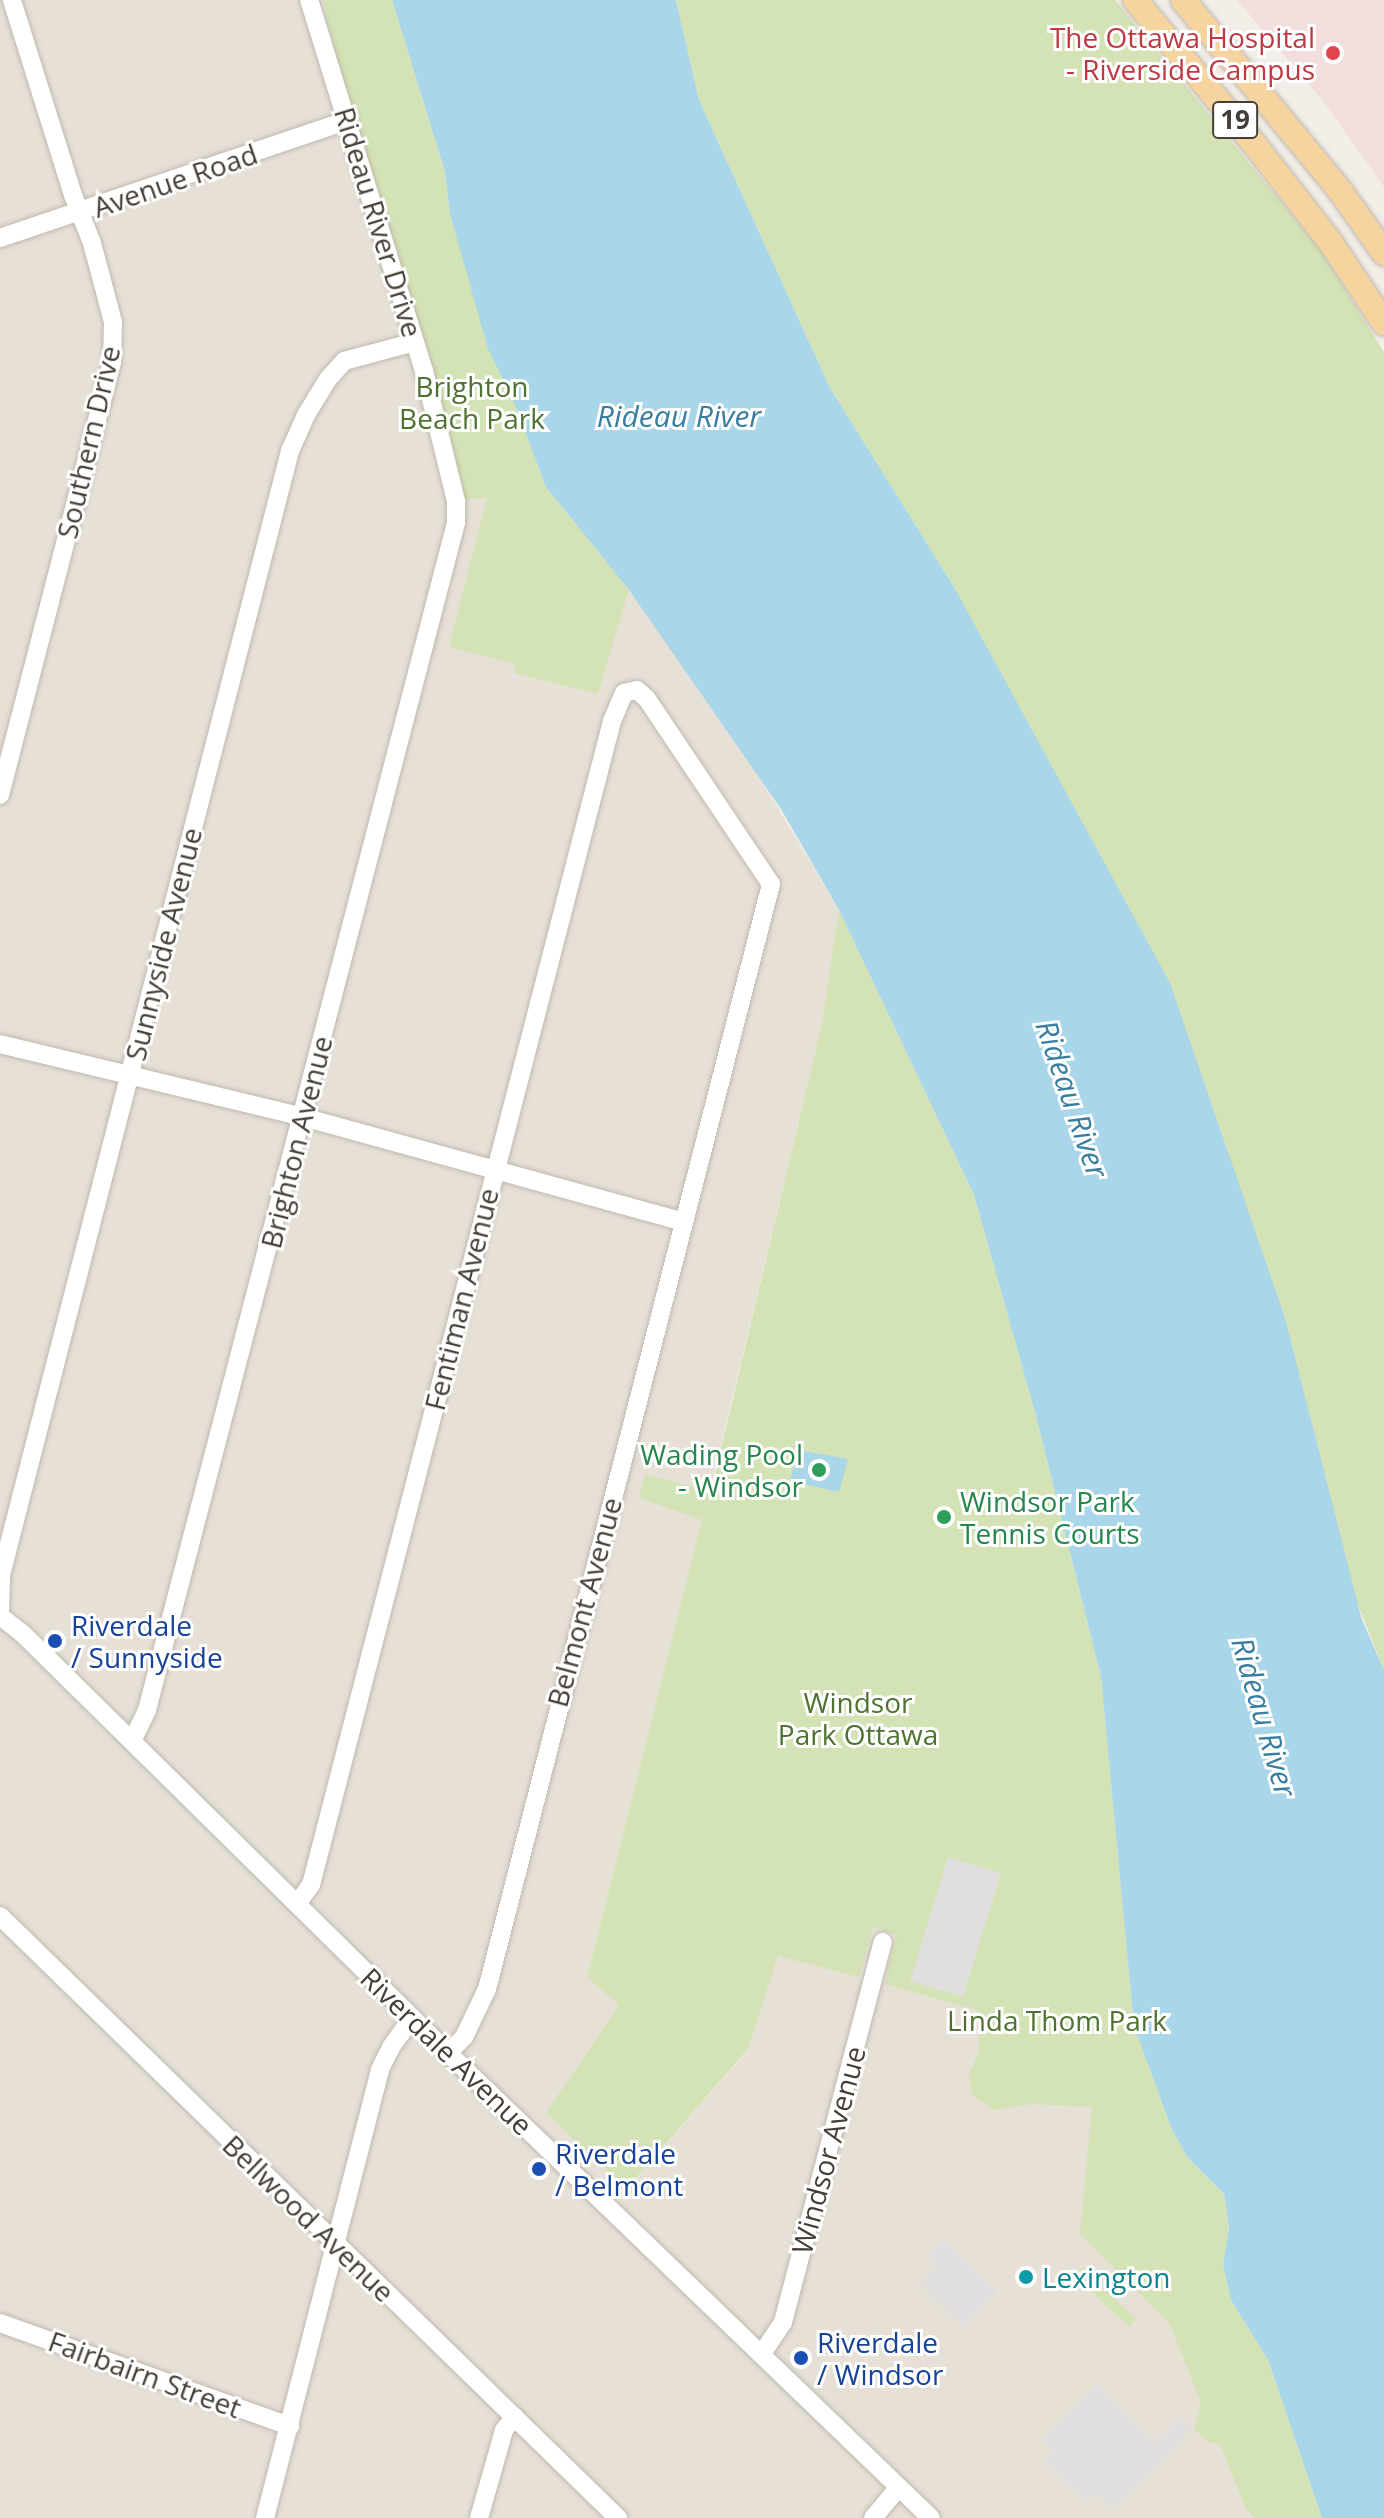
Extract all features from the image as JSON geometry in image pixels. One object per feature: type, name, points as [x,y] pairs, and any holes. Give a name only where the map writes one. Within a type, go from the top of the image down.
[{"type":"main road","name":"19","points":[[1135,0],[1309,215],[1384,323]]},
{"type":"main road","name":"19","points":[[1183,0],[1341,192],[1384,253]]},
{"type":"street","name":"Southern Drive","points":[[0,795],[112,362],[113,322],[12,0]]},
{"type":"street","name":"Rideau River Drive","points":[[309,0],[349,120],[415,342],[456,501],[454,540]]},
{"type":"street","name":"Avenue Road","points":[[0,238],[349,120]]},
{"type":"street","name":"Sunnyside Avenue","points":[[0,1613],[1,1575],[290,451],[306,415],[328,379],[344,361],[415,342]]},
{"type":"street","name":"Brighton Avenue","points":[[132,1741],[143,1724],[303,1117],[430,616],[454,540]]},
{"type":"street","name":"Belmont Avenue","points":[[448,2053],[464,2037],[487,1989],[771,884],[647,699],[637,690],[624,693]]},
{"type":"street","name":"Fentiman Avenue","points":[[297,1904],[311,1885],[494,1170],[612,721],[624,693]]},
{"type":"street","points":[[0,1044],[129,1078],[303,1117],[683,1222]]},
{"type":"street","name":"Riverdale Avenue","points":[[0,1613],[448,2053],[763,2352],[931,2518]]},
{"type":"street","name":"Bellwood Avenue","points":[[0,1916],[618,2518]]},
{"type":"street","name":"Windsor Avenue","points":[[763,2352],[783,2322],[883,1942]]},
{"type":"street","points":[[265,2518],[380,2069],[412,2018]]},
{"type":"street","name":"Fairbairn Street","points":[[0,2323],[290,2426]]},
{"type":"street","points":[[479,2518],[504,2430],[515,2417]]},
{"type":"street","points":[[873,2518],[899,2487]]},
{"type":"shaded area","points":[[0,0],[323,0],[349,120],[456,501],[487,498],[517,664],[514,672],[598,694],[629,590],[741,747],[839,910],[821,1028],[710,1491],[646,1474],[640,1498],[702,1519],[587,1977],[620,2004],[547,2114],[626,2189],[749,2049],[778,1956],[873,1927],[897,1935],[885,1984],[1080,2040],[1322,2518],[0,2518]]},
{"type":"shaded area","name":"The Ottawa Hospital - Riverside Campus","points":[[1237,0],[1384,0],[1384,187],[1326,105]]},
{"type":"shaded area","points":[[948,1857],[1001,1873],[963,1997],[910,1981]]},
{"type":"shaded area","points":[[944,2240],[997,2292],[963,2327],[918,2284],[937,2265],[928,2256]]},
{"type":"shaded area","points":[[1096,2384],[1155,2443],[1181,2417],[1193,2429],[1113,2510],[1097,2495],[1087,2504],[1043,2461],[1052,2452],[1041,2440]]},
{"type":"green space","name":"Brighton Beach Park","points":[[323,0],[392,0],[445,172],[450,214],[479,308],[546,487],[629,590],[598,694],[514,673],[516,664],[449,647],[487,498],[456,501],[349,120]]},
{"type":"green space","points":[[676,0],[1115,0],[1320,249],[1384,352],[1384,1670],[954,587],[830,388],[699,100]]},
{"type":"green space","name":"Windsor Park Ottawa","points":[[839,910],[974,1195],[1036,1416],[1101,1677],[1134,2026],[1172,2130],[1188,2158],[1224,2194],[1229,2228],[1223,2265],[1231,2300],[1268,2360],[1322,2518],[1255,2518],[1246,2509],[1220,2444],[1208,2442],[1194,2428],[1201,2403],[1170,2324],[1080,2234],[1092,2107],[1032,2104],[994,2110],[972,2095],[969,2075],[979,2050],[979,2011],[885,1984],[896,1935],[873,1927],[859,1977],[778,1956],[749,2048],[626,2189],[546,2113],[619,2005],[587,1977],[702,1520],[639,1498],[645,1474],[711,1491],[821,1028]]},
{"type":"green space","points":[[1082,2267],[1136,2319],[1129,2327],[1074,2275]]},
{"type":"water","name":"Rideau River","points":[[392,0],[676,0],[699,100],[830,388],[954,587],[1170,983],[1285,1318],[1362,1620],[1384,1670],[1384,2518],[1322,2518],[1268,2360],[1231,2300],[1223,2265],[1229,2228],[1224,2194],[1188,2158],[1172,2130],[1134,2026],[1101,1677],[1036,1416],[974,1195],[839,910],[781,809],[629,590],[546,487],[513,400],[488,349],[450,214],[445,172]]},
{"type":"water","name":"Wading Pool - Windsor","points":[[798,1450],[848,1459],[839,1492],[790,1481]]},
{"type":"place","name":"The Ottawa Hospital - Riverside Campus","points":[[1333,53]]},
{"type":"place","name":"Wading Pool - Windsor","points":[[819,1470]]},
{"type":"place","name":"Windsor Park Tennis Courts","points":[[944,1517]]},
{"type":"place","name":"Riverdale / Sunnyside","points":[[55,1641]]},
{"type":"place","name":"Riverdale / Belmont","points":[[539,2169]]},
{"type":"place","name":"Lexington","points":[[1026,2277]]},
{"type":"place","name":"Riverdale / Windsor","points":[[801,2358]]},
{"type":"park label","name":"Linda Thom Park","points":[[1057,2020]]}]
